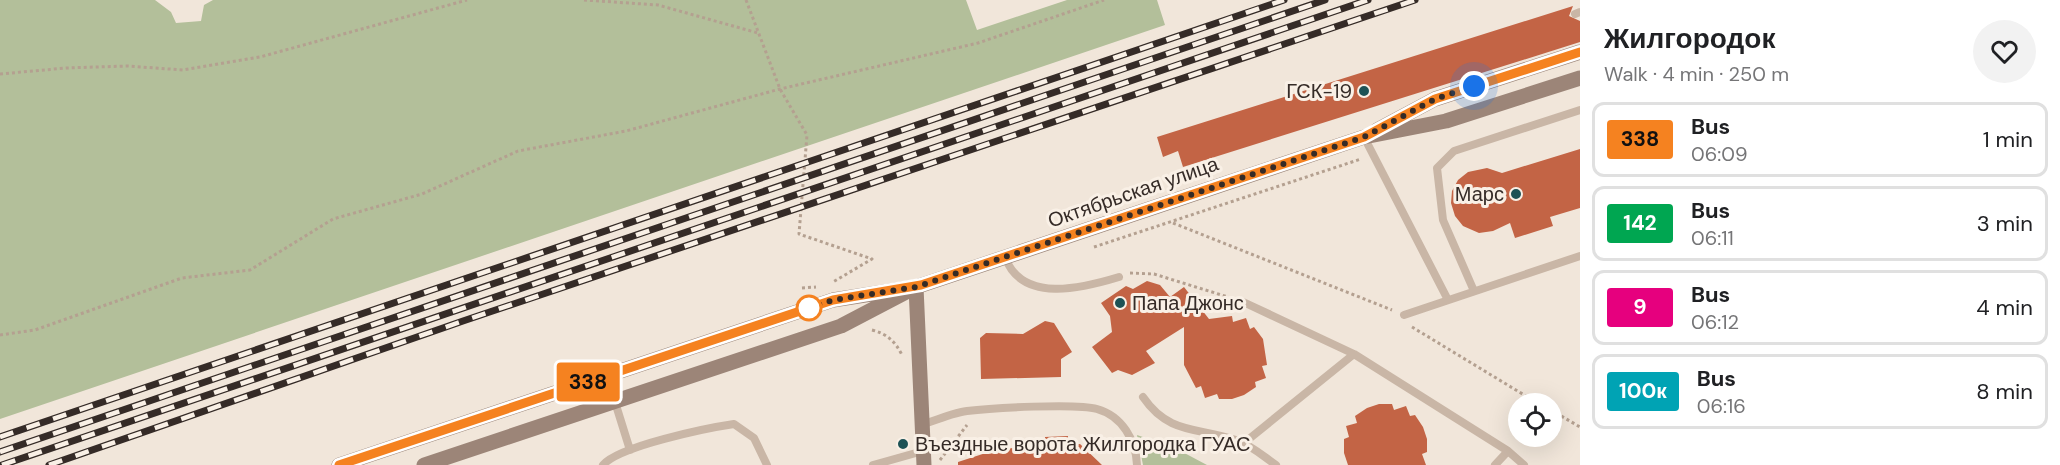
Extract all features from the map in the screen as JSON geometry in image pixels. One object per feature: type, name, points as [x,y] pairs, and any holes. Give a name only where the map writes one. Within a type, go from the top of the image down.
[{"type":"main road","name":"Октябрьская улица","points":[[1364,137],[1435,99],[1575,50]]},
{"type":"main road","name":"Октябрьская улица","points":[[916,287],[1364,137],[1446,121],[1580,78]]},
{"type":"main road","points":[[424,465],[841,326],[916,287]]},
{"type":"main road","points":[[916,287],[924,458]]},
{"type":"main road","points":[[339,465],[833,300],[916,287]]},
{"type":"lane","points":[[1474,291],[1443,220],[1437,168],[1454,151],[1580,110]]},
{"type":"lane","points":[[1364,137],[1448,300]]},
{"type":"lane","points":[[1404,315],[1580,256]]},
{"type":"lane","points":[[1005,257],[1017,278],[1034,286],[1073,289],[1119,277]]},
{"type":"lane","points":[[1241,302],[1354,354],[1508,451],[1524,465]]},
{"type":"lane","points":[[1244,443],[1354,354]]},
{"type":"lane","points":[[1143,397],[1156,414],[1173,425],[1244,443],[1275,465]]},
{"type":"lane","points":[[615,402],[630,450]]},
{"type":"lane","points":[[922,425],[964,411],[1096,408],[1113,418],[1128,432],[1134,442],[1137,465]]},
{"type":"lane","points":[[603,465],[610,457],[630,450],[734,424],[754,438],[767,465]]},
{"type":"lane","points":[[1495,465],[1508,451]]},
{"type":"lane","points":[[873,465],[924,458]]},
{"type":"path","points":[[0,74],[117,66],[183,70],[260,57],[467,0]]},
{"type":"path","points":[[584,0],[658,5],[758,33]]},
{"type":"path","points":[[746,0],[780,89],[807,135],[799,234],[872,259],[828,285]]},
{"type":"path","points":[[0,335],[35,330],[182,278],[250,270],[333,219],[422,194],[518,151],[626,131],[780,89],[978,43],[1104,0]]},
{"type":"path","points":[[1092,248],[1373,155]]},
{"type":"path","points":[[1171,222],[1404,315],[1418,333],[1520,393]]},
{"type":"path","points":[[1119,277],[1137,272],[1154,274],[1241,302]]},
{"type":"path","points":[[864,330],[883,333],[894,342],[902,354],[902,365]]},
{"type":"path","points":[[936,465],[960,433],[984,410]]},
{"type":"path","points":[[1562,416],[1580,427]]},
{"type":"green space","points":[[0,0],[155,0],[171,12],[176,23],[201,21],[204,5],[213,0],[966,0],[977,30],[1067,0],[1157,0],[1165,25],[0,419]]},
{"type":"green space","points":[[1137,435],[1175,448],[1207,465],[1143,465]]},
{"type":"building","name":"ГСК-19","points":[[1573,6],[1569,16],[1580,21],[1580,42],[1183,167],[1178,151],[1163,157],[1157,137]]},
{"type":"building","name":"Марс","points":[[1580,149],[1580,208],[1550,217],[1553,226],[1515,238],[1510,223],[1493,231],[1479,233],[1463,226],[1455,216],[1451,203],[1452,191],[1458,180],[1468,172],[1487,168],[1502,173]]},
{"type":"building","points":[[1147,281],[1160,285],[1170,297],[1184,287],[1209,319],[1232,316],[1233,322],[1246,318],[1250,329],[1254,327],[1263,339],[1267,365],[1262,366],[1266,378],[1255,382],[1256,387],[1244,395],[1232,399],[1219,399],[1217,394],[1205,398],[1201,386],[1196,388],[1184,365],[1184,327],[1146,351],[1155,363],[1132,375],[1118,370],[1112,373],[1092,347],[1112,332],[1110,316],[1101,303],[1126,286],[1133,289]]},
{"type":"building","points":[[1045,321],[1054,323],[1072,352],[1061,359],[1061,377],[981,379],[980,338],[986,333],[1023,334]]},
{"type":"building","points":[[1379,404],[1392,404],[1394,410],[1406,406],[1410,416],[1415,415],[1427,439],[1427,452],[1422,454],[1426,465],[1348,465],[1344,453],[1344,439],[1349,437],[1346,426],[1357,423],[1355,416]]},
{"type":"building","points":[[1068,436],[1068,445],[1080,444],[1102,465],[958,465],[958,462],[998,449],[1045,446],[1045,437]]},
{"type":"railway","points":[[0,437],[1284,0]]},
{"type":"railway","points":[[0,452],[1325,0]]},
{"type":"railway","points":[[2,465],[1368,0]]},
{"type":"railway","points":[[49,465],[463,321],[1415,0]]},
{"type":"bus line","name":"338","points":[[339,465],[833,300],[916,287],[1364,137],[1435,99],[1580,52]]},
{"type":"place","name":"ГСК-19","points":[[1364,91]]},
{"type":"place","name":"Марс","points":[[1516,194]]},
{"type":"place","name":"Папа Джонс","points":[[1120,303]]},
{"type":"place","name":"Въездные ворота Жилгородка ГУАС","points":[[903,444]]},
{"type":"route","points":[[809,308],[833,300],[916,287],[1364,137],[1435,99],[1474,86]]}]
